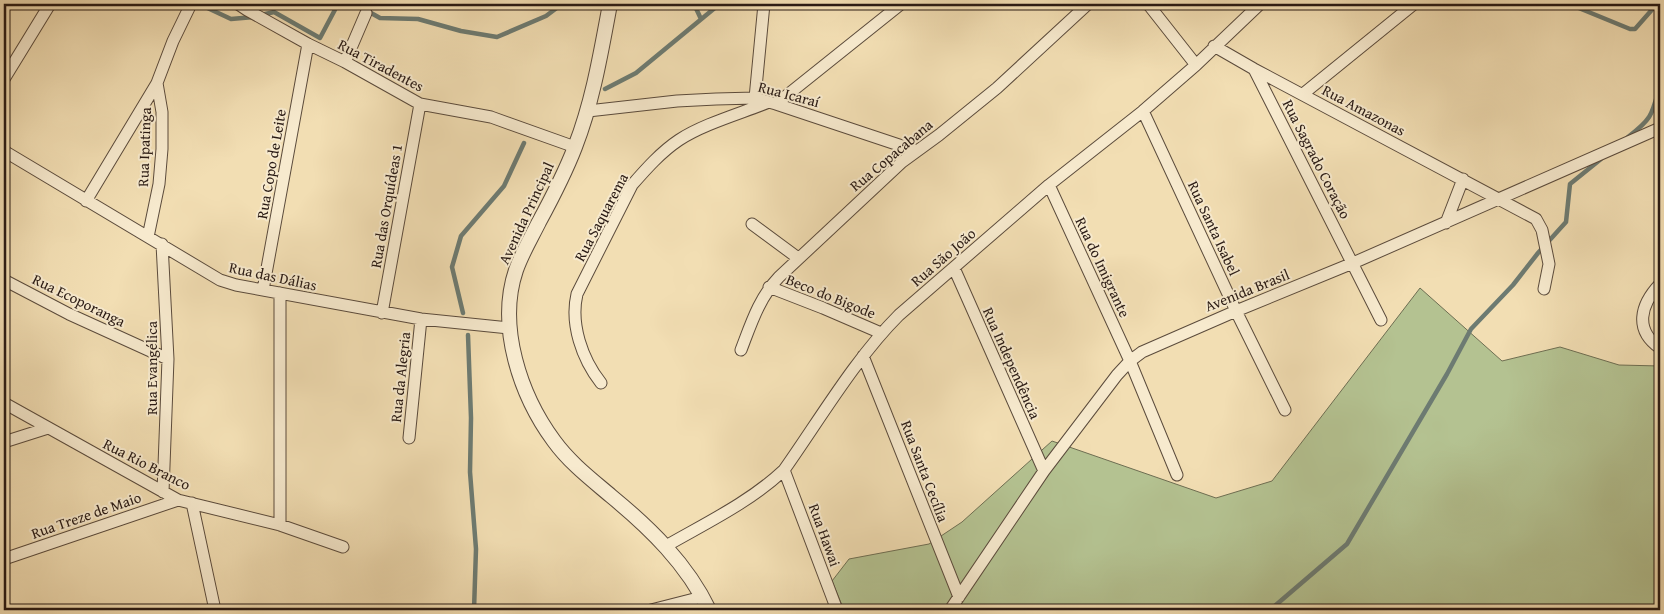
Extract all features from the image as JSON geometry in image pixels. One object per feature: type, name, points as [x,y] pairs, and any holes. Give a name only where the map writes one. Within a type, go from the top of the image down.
[{"type":"street","points":[[4,79],[50,4]]},
{"type":"street","points":[[86,201],[157,83],[173,41],[191,4]]},
{"type":"street","name":"Avenida Principal","points":[[610,4],[588,111],[575,147],[553,197],[516,270],[510,295],[510,328],[521,378],[538,417],[554,441],[575,464],[666,546],[709,610]]},
{"type":"street","points":[[755,98],[764,4]]},
{"type":"street","name":"Rua Saquarema","points":[[601,384],[586,358],[575,320],[574,306],[577,294],[632,185],[644,171],[680,140],[702,128],[772,103],[887,9],[902,4]]},
{"type":"street","name":"Rua Copacabana","points":[[741,350],[752,320],[769,287],[798,258],[902,162],[997,88],[1088,4]]},
{"type":"street","points":[[1148,4],[1196,65]]},
{"type":"street","name":"Rua São João","points":[[666,546],[769,484],[784,470],[863,356],[899,314],[1049,185],[1143,111],[1196,65],[1260,4]]},
{"type":"street","points":[[1303,94],[1414,4]]},
{"type":"street","name":"Rua Tiradentes","points":[[245,6],[308,44],[345,62],[420,104],[490,117],[575,147]]},
{"type":"street","points":[[345,62],[366,13]]},
{"type":"street","name":"Rua Copo de Leite","points":[[263,290],[308,44]]},
{"type":"street","name":"Rua Amazonas","points":[[1214,46],[1536,219],[1542,230],[1549,264],[1544,289]]},
{"type":"street","name":"Rua Sagrado Coração","points":[[1254,69],[1381,320]]},
{"type":"street","name":"Rua Ipatinga","points":[[148,237],[159,184],[162,149],[162,112],[157,83]]},
{"type":"street","name":"Rua Icaraí","points":[[588,111],[677,101],[755,98],[917,151]]},
{"type":"street","name":"Rua das Orquídeas 1","points":[[382,313],[420,104]]},
{"type":"street","name":"Rua Santa Isabel","points":[[1143,111],[1236,311],[1285,410]]},
{"type":"street","name":"Avenida Brasil","points":[[950,610],[1044,471],[1117,375],[1130,361],[1154,345],[1353,263],[1660,128]]},
{"type":"street","name":"Rua das Dálias","points":[[4,151],[220,280],[236,285],[421,320],[510,328]]},
{"type":"street","points":[[1446,223],[1462,179]]},
{"type":"street","name":"Rua do Imigrante","points":[[1049,185],[1130,361],[1177,475]]},
{"type":"street","points":[[752,224],[798,258]]},
{"type":"street","name":"Rua Evangélica","points":[[162,244],[168,359],[162,492]]},
{"type":"street","name":"Rua Independência","points":[[954,268],[1044,471]]},
{"type":"street","name":"Rua Ecoporanga","points":[[4,280],[69,314],[168,359]]},
{"type":"street","points":[[1658,347],[1648,337],[1642,326],[1643,314],[1648,300],[1660,284]]},
{"type":"street","name":"Beco do Bigode","points":[[769,287],[881,333]]},
{"type":"street","points":[[280,293],[280,525]]},
{"type":"street","name":"Rua da Alegria","points":[[409,438],[421,320]]},
{"type":"street","name":"Rua Santa Cecília","points":[[863,356],[959,597]]},
{"type":"street","name":"Rua Rio Branco","points":[[4,403],[178,500],[280,525],[343,547]]},
{"type":"street","points":[[4,442],[48,428]]},
{"type":"street","name":"Rua Hawai","points":[[784,470],[837,610]]},
{"type":"street","name":"Rua Treze de Maio","points":[[4,559],[178,500]]},
{"type":"street","points":[[192,503],[213,610]]},
{"type":"street","points":[[651,610],[702,597]]},
{"type":"green space","points":[[1420,288],[1502,361],[1560,347],[1619,365],[1660,366],[1660,610],[844,610],[832,581],[849,559],[929,544],[962,522],[1052,441],[1216,498],[1272,481]]},
{"type":"waterway","points":[[199,4],[231,19],[254,17]]},
{"type":"waterway","points":[[261,15],[274,12],[320,38],[338,4]]},
{"type":"waterway","points":[[355,4],[380,18],[418,19],[461,31],[497,37],[546,16],[562,4]]},
{"type":"waterway","points":[[694,4],[701,19]]},
{"type":"waterway","points":[[605,89],[636,73],[716,7],[724,4]]},
{"type":"waterway","points":[[1569,4],[1630,29],[1635,29],[1657,4]]},
{"type":"waterway","points":[[1628,137],[1647,120],[1655,103],[1660,85]]},
{"type":"waterway","points":[[463,313],[452,267],[461,236],[504,186],[524,143]]},
{"type":"waterway","points":[[1270,610],[1347,544],[1447,374],[1471,329],[1513,285],[1566,222],[1570,184],[1601,159]]},
{"type":"waterway","points":[[468,335],[471,418],[470,472],[476,549],[474,610]]}]
